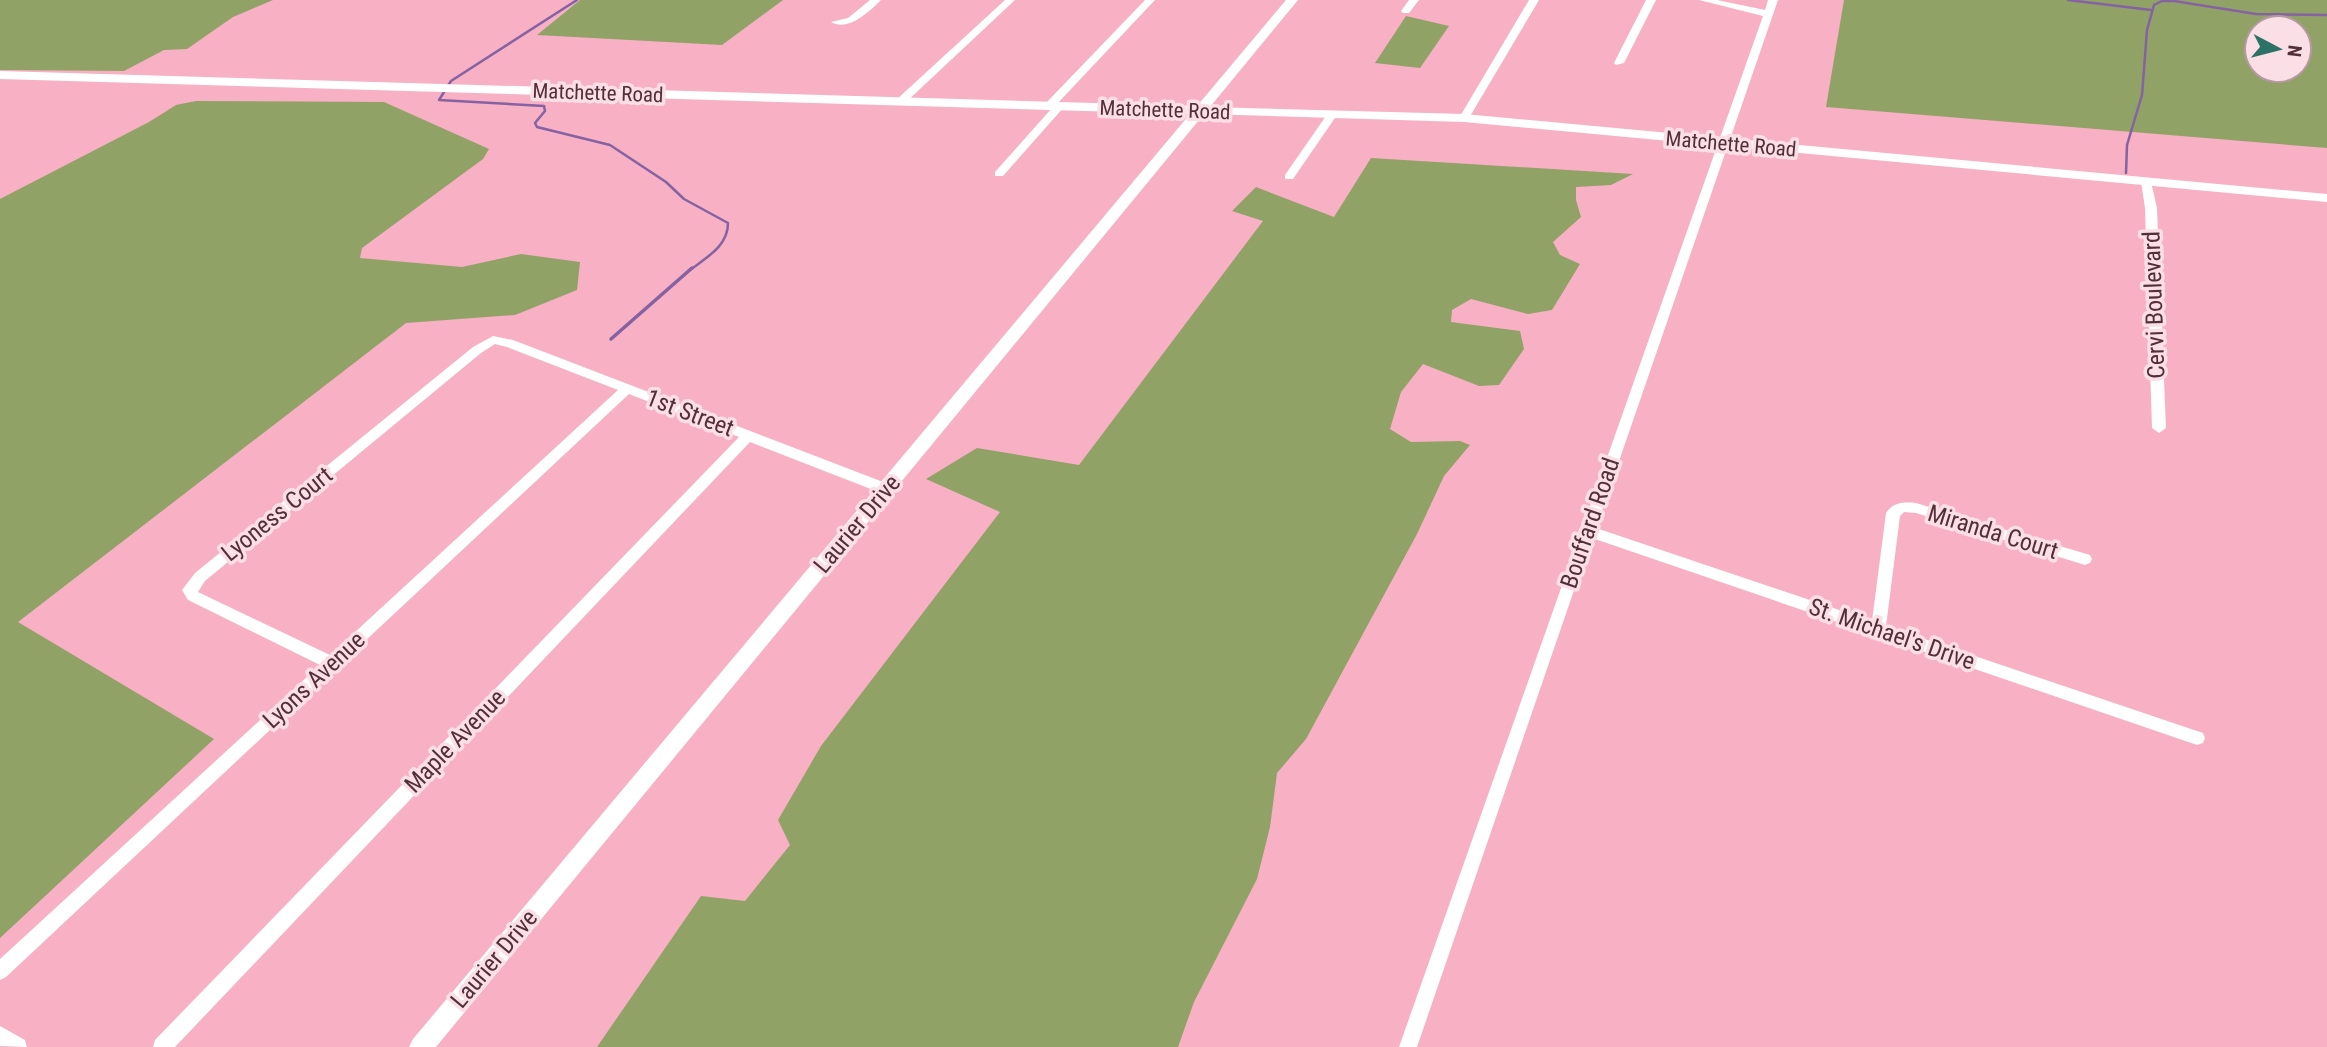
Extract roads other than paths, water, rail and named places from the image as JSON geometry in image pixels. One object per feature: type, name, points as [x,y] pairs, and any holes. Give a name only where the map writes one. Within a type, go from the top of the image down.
[{"type":"street","points":[[836,22],[851,20],[876,0]]},
{"type":"street","points":[[900,102],[1010,0]]},
{"type":"street","points":[[999,174],[1054,106],[1150,0]]},
{"type":"street","name":"Laurier Drive","points":[[421,1047],[1292,0]]},
{"type":"street","points":[[1406,11],[1414,0]]},
{"type":"street","points":[[1464,118],[1534,0]]},
{"type":"street","points":[[1619,63],[1651,0]]},
{"type":"street","points":[[1704,0],[1770,7]]},
{"type":"street","name":"Bouffard Road","points":[[1408,1047],[1770,7]]},
{"type":"street","name":"Matchette Road","points":[[0,75],[1464,118],[2327,198]]},
{"type":"street","points":[[1289,177],[1332,115]]},
{"type":"street","name":"Cervi Boulevard","points":[[2146,182],[2151,208],[2159,428]]},
{"type":"street","name":"1st Street","points":[[493,340],[509,343],[886,489]]},
{"type":"street","name":"Lyoness Court","points":[[331,663],[193,596],[189,590],[200,577],[477,350],[493,340]]},
{"type":"street","name":"Lyons Avenue","points":[[0,971],[627,389]]},
{"type":"street","name":"Maple Avenue","points":[[162,1047],[748,436]]},
{"type":"street","name":"Miranda Court","points":[[1878,629],[1893,513],[1902,507],[1916,508],[2085,559]]},
{"type":"street","name":"St. Michael's Drive","points":[[1588,531],[2197,738]]},
{"type":"street","points":[[0,1035],[18,1047]]},
{"type":"waterway","points":[[577,0],[451,81],[439,100],[544,106],[545,111],[535,123],[537,127],[610,145],[666,182],[684,199],[728,223],[720,245],[690,270]]},
{"type":"waterway","points":[[2068,0],[2151,10]]},
{"type":"waterway","points":[[2126,173],[2127,145],[2142,95],[2147,30],[2154,5],[2162,1],[2174,1],[2256,14],[2327,15]]},
{"type":"waterway","points":[[611,339],[692,268]]}]
